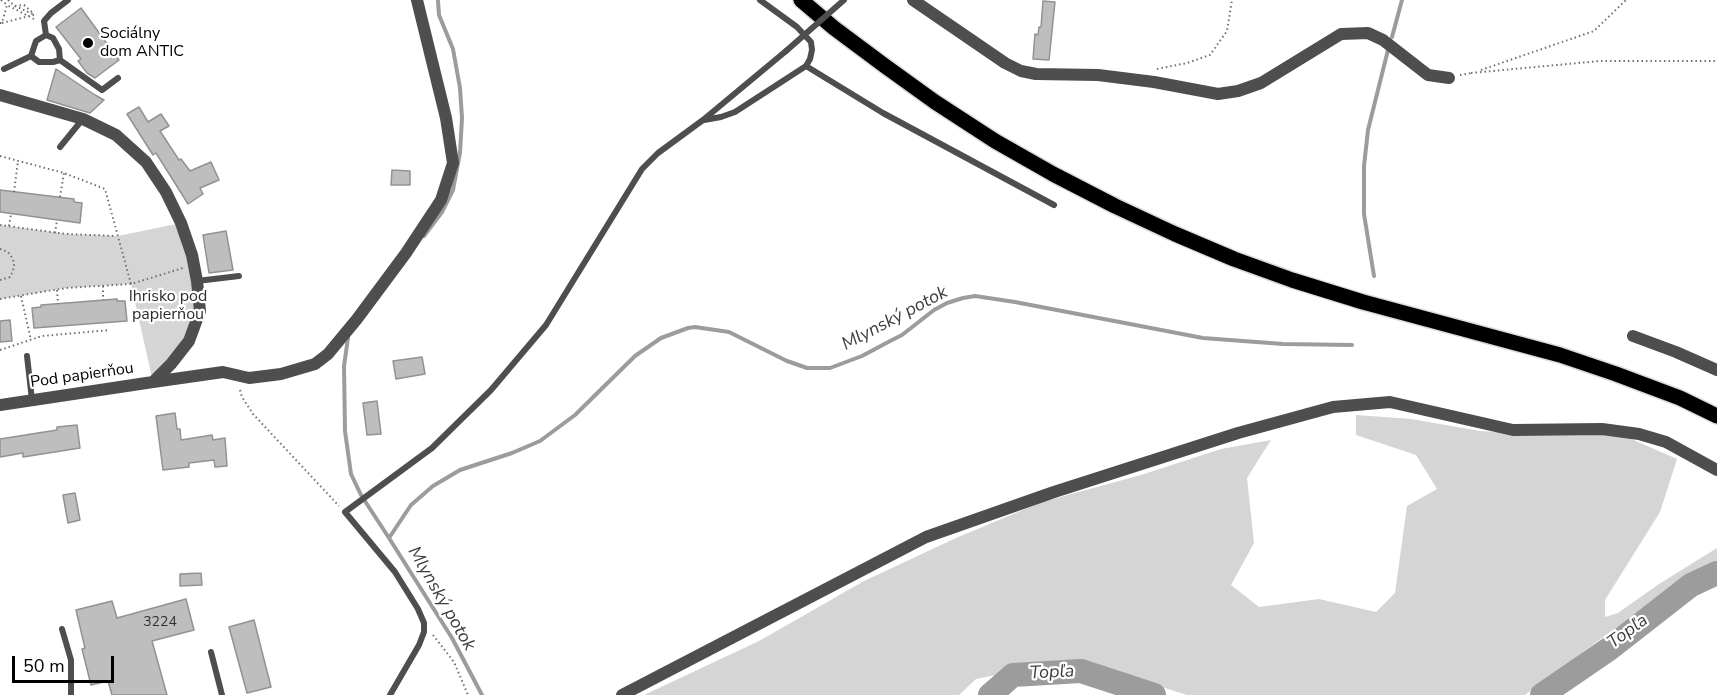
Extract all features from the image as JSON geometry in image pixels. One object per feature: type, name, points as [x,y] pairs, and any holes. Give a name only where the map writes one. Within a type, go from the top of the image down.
[{"type":"main road","points":[[801,0],[893,72],[994,141],[1073,185],[1175,234],[1292,280],[1363,302],[1560,355],[1680,398],[1717,416]]},
{"type":"street","points":[[153,382],[223,372],[249,378],[281,374],[315,364],[328,354],[357,319],[406,253],[441,200],[453,163],[446,118],[417,0]]},
{"type":"street","points":[[913,0],[1005,63],[1021,71],[1036,74],[1098,75],[1154,82],[1218,94],[1238,91],[1261,82],[1341,34],[1368,33],[1383,40],[1428,75],[1449,78]]},
{"type":"street","name":"Pod papierňou","points":[[0,95],[83,119],[116,135],[146,162],[166,192],[181,223],[194,265],[200,310],[189,341],[153,382],[0,405]]},
{"type":"street","points":[[1634,336],[1717,370]]},
{"type":"street","points":[[622,695],[926,537],[1184,450],[1333,407],[1390,402],[1513,430],[1602,429],[1639,434],[1666,442],[1717,470]]},
{"type":"lane","points":[[46,35],[44,21],[68,0]]},
{"type":"lane","points":[[704,120],[735,112],[806,66],[812,50],[811,42],[797,27],[760,0]]},
{"type":"lane","points":[[390,695],[419,645],[424,632],[424,623],[418,609],[395,573],[345,512],[432,448],[491,390],[546,325],[642,169],[658,153],[704,120],[844,0]]},
{"type":"lane","points":[[32,56],[36,41],[46,35]]},
{"type":"lane","points":[[46,35],[53,38],[59,49],[60,60],[102,90],[118,78]]},
{"type":"lane","points":[[32,56],[39,62],[60,60]]},
{"type":"lane","points":[[4,69],[32,56]]},
{"type":"lane","points":[[806,66],[883,112],[1054,206]]},
{"type":"lane","points":[[60,147],[83,119]]},
{"type":"lane","points":[[197,281],[239,276]]},
{"type":"lane","points":[[27,356],[32,400]]},
{"type":"lane","points":[[62,629],[71,660],[71,695]]},
{"type":"lane","points":[[211,652],[222,695]]},
{"type":"path","points":[[1,0],[7,5],[35,15],[24,5],[14,7]]},
{"type":"path","points":[[8,0],[14,7],[44,24]]},
{"type":"path","points":[[1156,69],[1187,63],[1210,55],[1227,31],[1232,0]]},
{"type":"path","points":[[1449,78],[1489,68],[1594,31],[1626,0]]},
{"type":"path","points":[[1,23],[7,5]]},
{"type":"path","points":[[1,23],[29,16]]},
{"type":"path","points":[[1471,73],[1600,61],[1717,61]]},
{"type":"path","points":[[0,156],[64,173],[105,189],[131,284]]},
{"type":"path","points":[[14,192],[18,161]]},
{"type":"path","points":[[60,197],[64,173]]},
{"type":"path","points":[[9,226],[11,214]]},
{"type":"path","points":[[55,233],[57,220]]},
{"type":"path","points":[[0,225],[55,233],[118,236]]},
{"type":"path","points":[[0,249],[9,252],[13,259],[14,271],[10,277],[0,280]]},
{"type":"path","points":[[0,299],[57,290],[131,284],[194,265]]},
{"type":"path","points":[[103,286],[103,300]]},
{"type":"path","points":[[57,290],[58,304]]},
{"type":"path","points":[[21,296],[31,340]]},
{"type":"path","points":[[0,350],[42,336],[110,330]]},
{"type":"path","points":[[57,331],[58,335]]},
{"type":"path","points":[[237,375],[242,397],[253,414],[345,512]]},
{"type":"path","points":[[424,623],[454,662],[468,695]]},
{"type":"green space","name":"Ihrisko pod papierňou","points":[[181,223],[200,311],[189,341],[153,382],[131,284],[66,288],[0,299],[0,225],[66,234],[118,236]]},
{"type":"green space","points":[[1356,415],[1411,419],[1480,431],[1556,435],[1622,435],[1677,459],[1660,512],[1605,600],[1605,617],[1618,613],[1717,548],[1717,561],[1606,635],[1525,695],[1187,695],[1152,684],[1044,665],[976,679],[959,695],[644,695],[759,641],[864,581],[956,538],[1042,502],[1141,475],[1221,449],[1271,440],[1247,478],[1254,543],[1231,585],[1259,607],[1319,599],[1376,612],[1395,593],[1407,506],[1437,489],[1416,455],[1356,435]]},
{"type":"building","points":[[1043,1],[1055,2],[1049,60],[1033,59],[1035,34],[1038,35],[1039,27],[1041,27]]},
{"type":"building","name":"Sociálny dom ANTIC","points":[[81,8],[119,60],[95,78],[87,73],[78,61],[81,59],[56,27]]},
{"type":"building","points":[[56,69],[104,100],[90,113],[47,100]]},
{"type":"building","points":[[139,107],[148,122],[161,114],[169,126],[160,131],[179,160],[181,159],[190,171],[211,162],[219,180],[200,188],[203,194],[188,204],[156,153],[153,155],[127,114]]},
{"type":"building","points":[[392,170],[410,171],[410,185],[391,185]]},
{"type":"building","points":[[0,190],[74,199],[74,202],[82,203],[80,223],[0,212]]},
{"type":"building","points":[[226,231],[233,270],[209,273],[203,235]]},
{"type":"building","points":[[117,299],[117,301],[125,301],[127,321],[34,328],[32,308],[41,307],[41,305]]},
{"type":"building","points":[[10,320],[12,341],[0,342],[0,321]]},
{"type":"building","points":[[422,357],[425,374],[396,379],[393,361]]},
{"type":"building","points":[[377,401],[381,434],[367,435],[363,403]]},
{"type":"building","points":[[175,413],[181,440],[212,435],[213,440],[225,438],[227,466],[215,467],[214,460],[189,463],[189,467],[163,470],[156,416]]},
{"type":"building","points":[[77,425],[80,448],[23,457],[23,453],[0,457],[0,439]]},
{"type":"building","points":[[75,493],[80,520],[68,523],[63,495]]},
{"type":"building","points":[[201,573],[202,585],[180,586],[180,574]]},
{"type":"building","points":[[186,599],[194,630],[152,641],[167,695],[112,695],[108,681],[91,685],[76,610],[112,601],[117,618]]},
{"type":"building","points":[[254,620],[271,687],[247,693],[229,627]]},
{"type":"waterway","name":"Mlynský potok","points":[[1392,37],[1402,0]]},
{"type":"waterway","points":[[424,236],[442,212],[453,190],[460,153],[462,118],[460,88],[453,49],[439,15],[438,1]]},
{"type":"waterway","name":"Mlynský potok","points":[[1374,276],[1364,214],[1364,166],[1368,130],[1388,50]]},
{"type":"waterway","name":"Mlynský potok","points":[[482,695],[452,638],[389,538],[411,505],[433,486],[460,470],[540,441],[575,415],[635,356],[661,338],[695,327],[729,332],[787,361],[807,368],[830,368],[862,356],[902,335],[934,310],[947,303],[975,296],[1203,338],[1283,344],[1352,345]]},
{"type":"waterway","points":[[348,338],[344,366],[345,431],[351,474],[361,495],[389,538]]},
{"type":"waterway","name":"Topľa","points":[[1542,695],[1609,649],[1691,585],[1717,573]]},
{"type":"waterway","name":"Topľa","points":[[990,695],[1013,675],[1081,671],[1154,695]]},
{"type":"place","name":"Sociálny dom ANTIC","points":[[88,43]]}]
